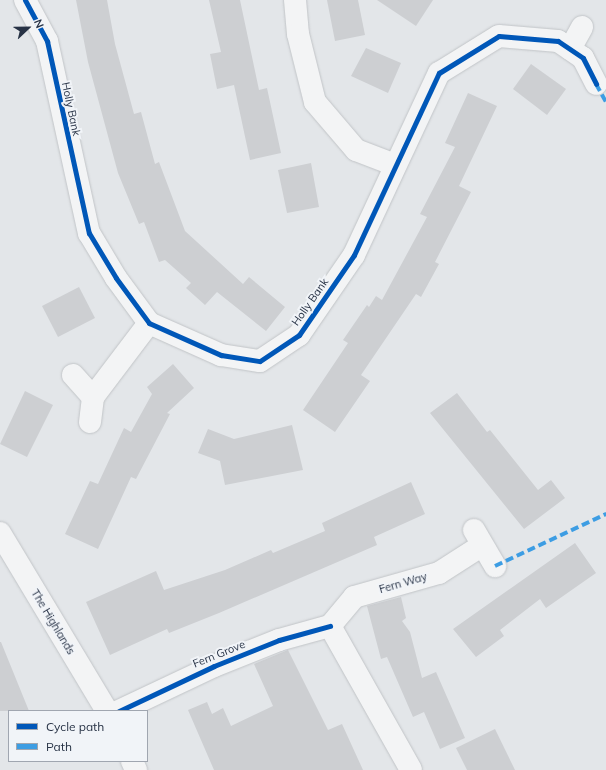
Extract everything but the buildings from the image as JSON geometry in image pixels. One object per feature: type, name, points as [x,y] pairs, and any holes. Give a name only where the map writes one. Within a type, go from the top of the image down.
[{"type":"street","name":"Holly Bank","points":[[25,0],[47,41],[89,232],[149,323],[221,355],[260,361],[298,335],[354,255],[439,73],[499,36],[558,41],[583,58],[596,84]]},
{"type":"street","points":[[295,0],[298,34],[315,102],[356,150],[395,165]]},
{"type":"street","points":[[570,49],[582,27]]},
{"type":"street","points":[[90,422],[93,397],[149,323]]},
{"type":"street","points":[[73,374],[93,397]]},
{"type":"street","name":"The Highlands","points":[[0,533],[106,710]]},
{"type":"street","name":"Fern Way","points":[[330,626],[354,597],[439,573],[478,538],[495,566]]},
{"type":"street","points":[[330,626],[411,770]]},
{"type":"street","name":"Fern Grove","points":[[121,710],[214,666],[279,640],[330,626]]},
{"type":"marked path","points":[[596,84],[606,102]]},
{"type":"marked path","points":[[495,566],[606,514]]},
{"type":"cycle path","points":[[25,0],[47,41],[89,233],[116,278],[149,323],[221,355],[260,361],[299,335],[354,255],[439,73],[499,36],[558,41],[583,58],[596,84]]},
{"type":"cycle path","points":[[121,710],[214,666],[279,640],[330,626]]}]
